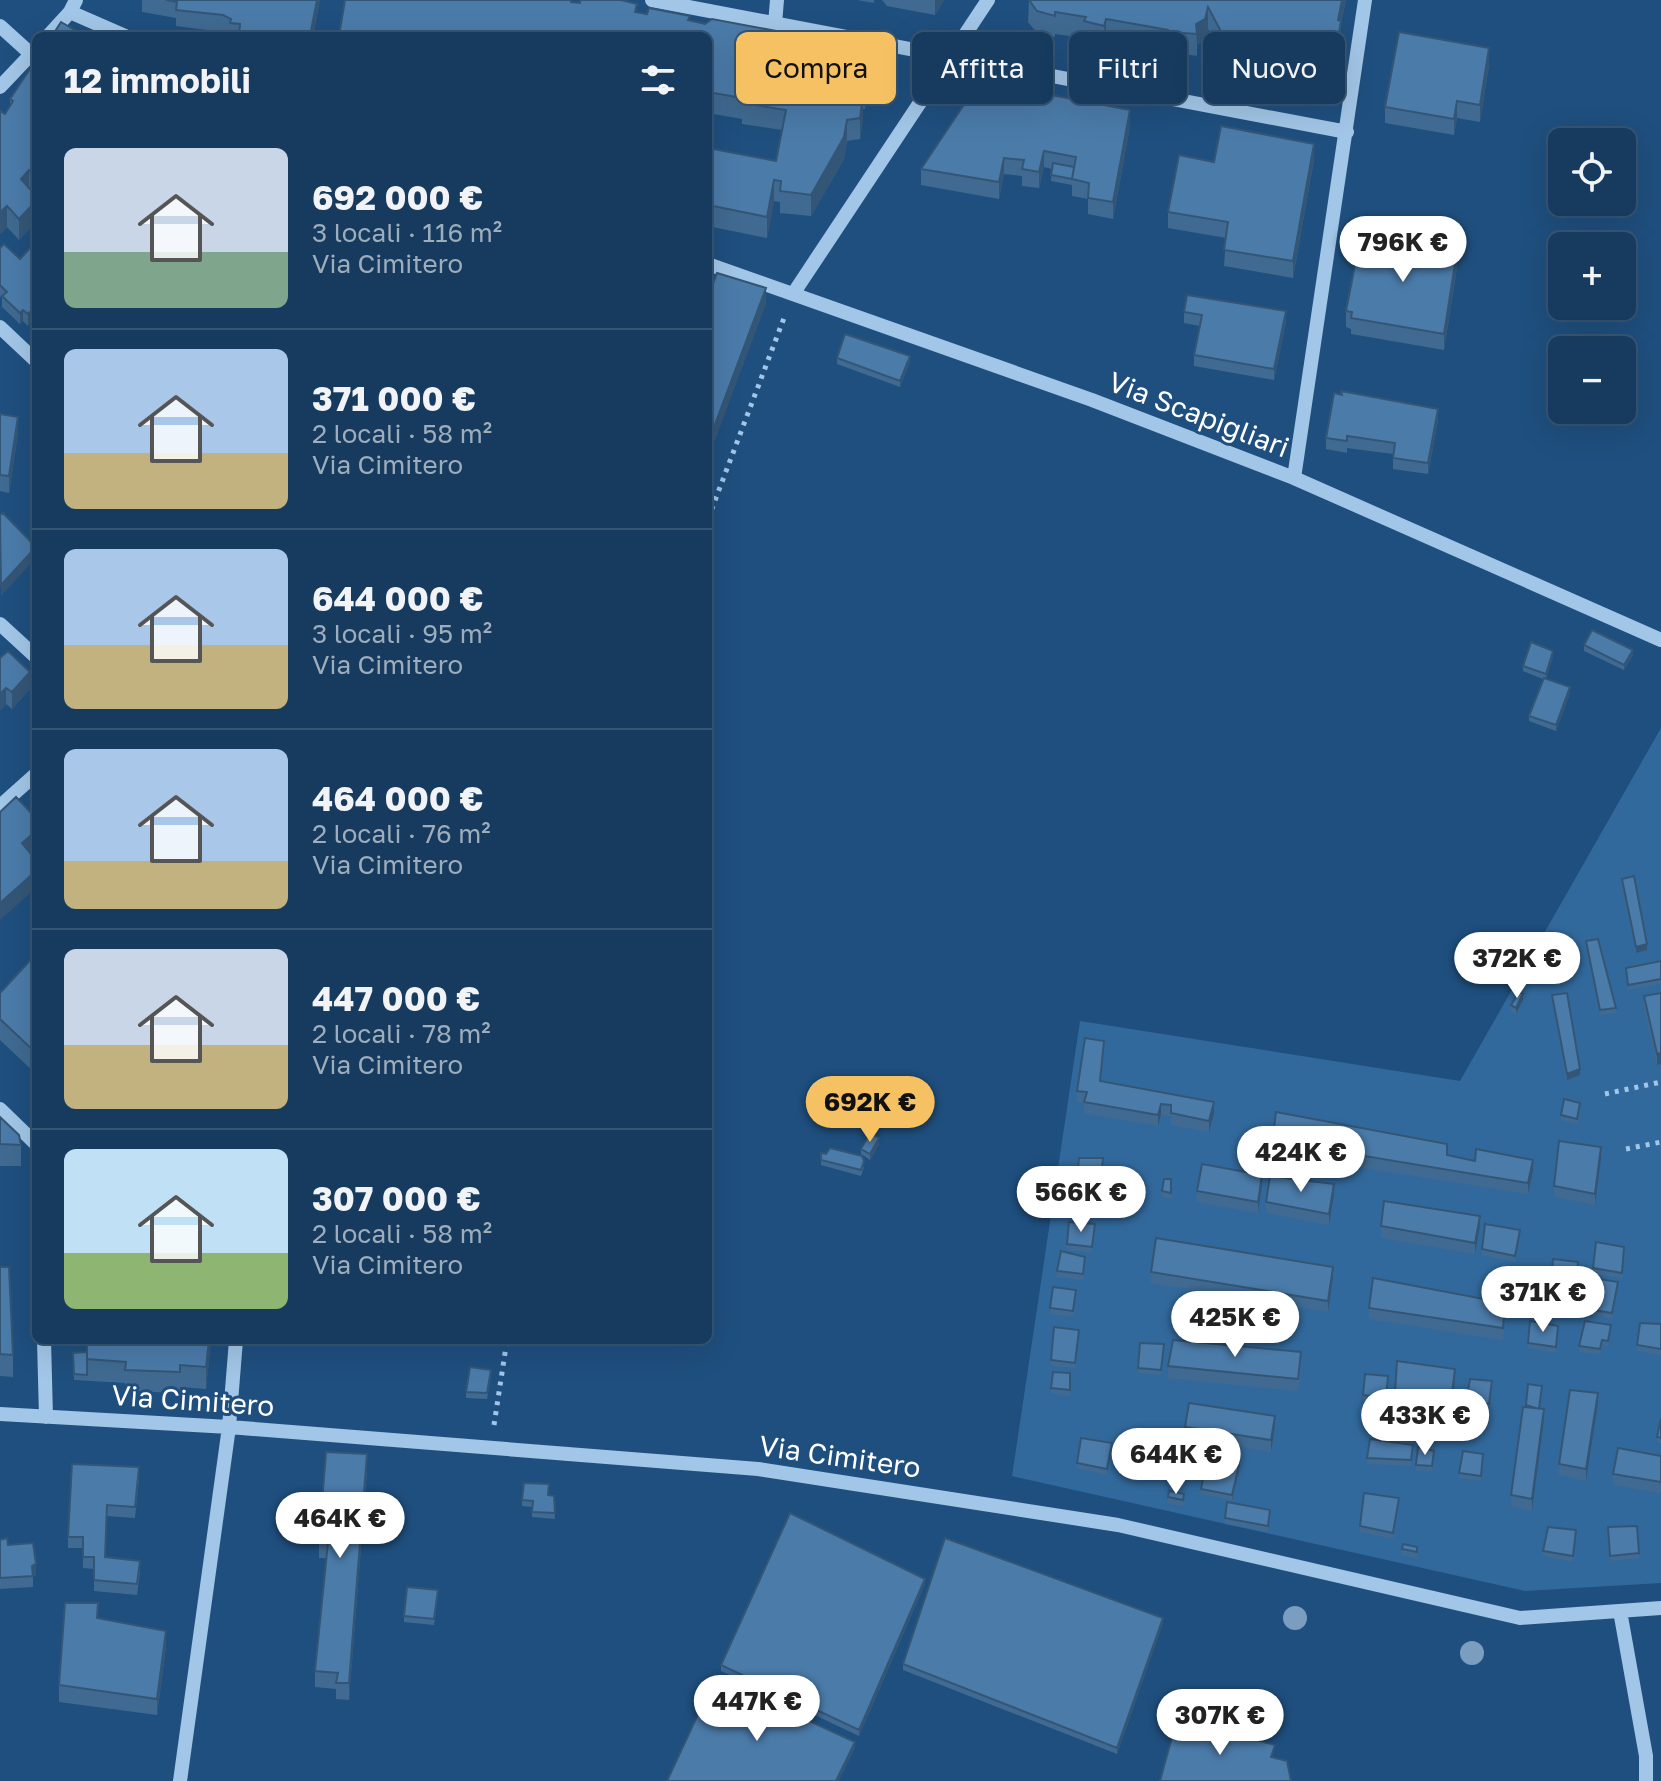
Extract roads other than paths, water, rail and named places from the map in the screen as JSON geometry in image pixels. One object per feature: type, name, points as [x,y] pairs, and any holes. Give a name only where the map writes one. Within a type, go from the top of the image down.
[{"type":"street","points":[[652,0],[912,50]]},
{"type":"street","points":[[775,24],[777,0]]},
{"type":"street","points":[[967,32],[988,0]]},
{"type":"street","points":[[1294,478],[1365,0]]},
{"type":"street","points":[[51,32],[73,6],[118,32]]},
{"type":"street","points":[[0,26],[32,51]]},
{"type":"street","points":[[0,87],[32,53]]},
{"type":"street","points":[[1053,76],[1347,132]]},
{"type":"street","points":[[793,294],[920,104]]},
{"type":"street","name":"Via Scapigliari","points":[[712,265],[1092,400],[1294,478],[1661,640]]},
{"type":"street","points":[[0,327],[32,357]]},
{"type":"street","points":[[0,624],[32,653]]},
{"type":"street","points":[[0,806],[32,778]]},
{"type":"street","points":[[0,1109],[32,1140]]},
{"type":"street","points":[[44,1344],[46,1417]]},
{"type":"street","points":[[180,1781],[229,1427],[236,1344]]},
{"type":"street","name":"Via Cimitero","points":[[0,1414],[229,1427],[758,1469],[1118,1525],[1520,1618],[1661,1608]]},
{"type":"street","points":[[1620,1611],[1646,1756],[1646,1781]]}]
